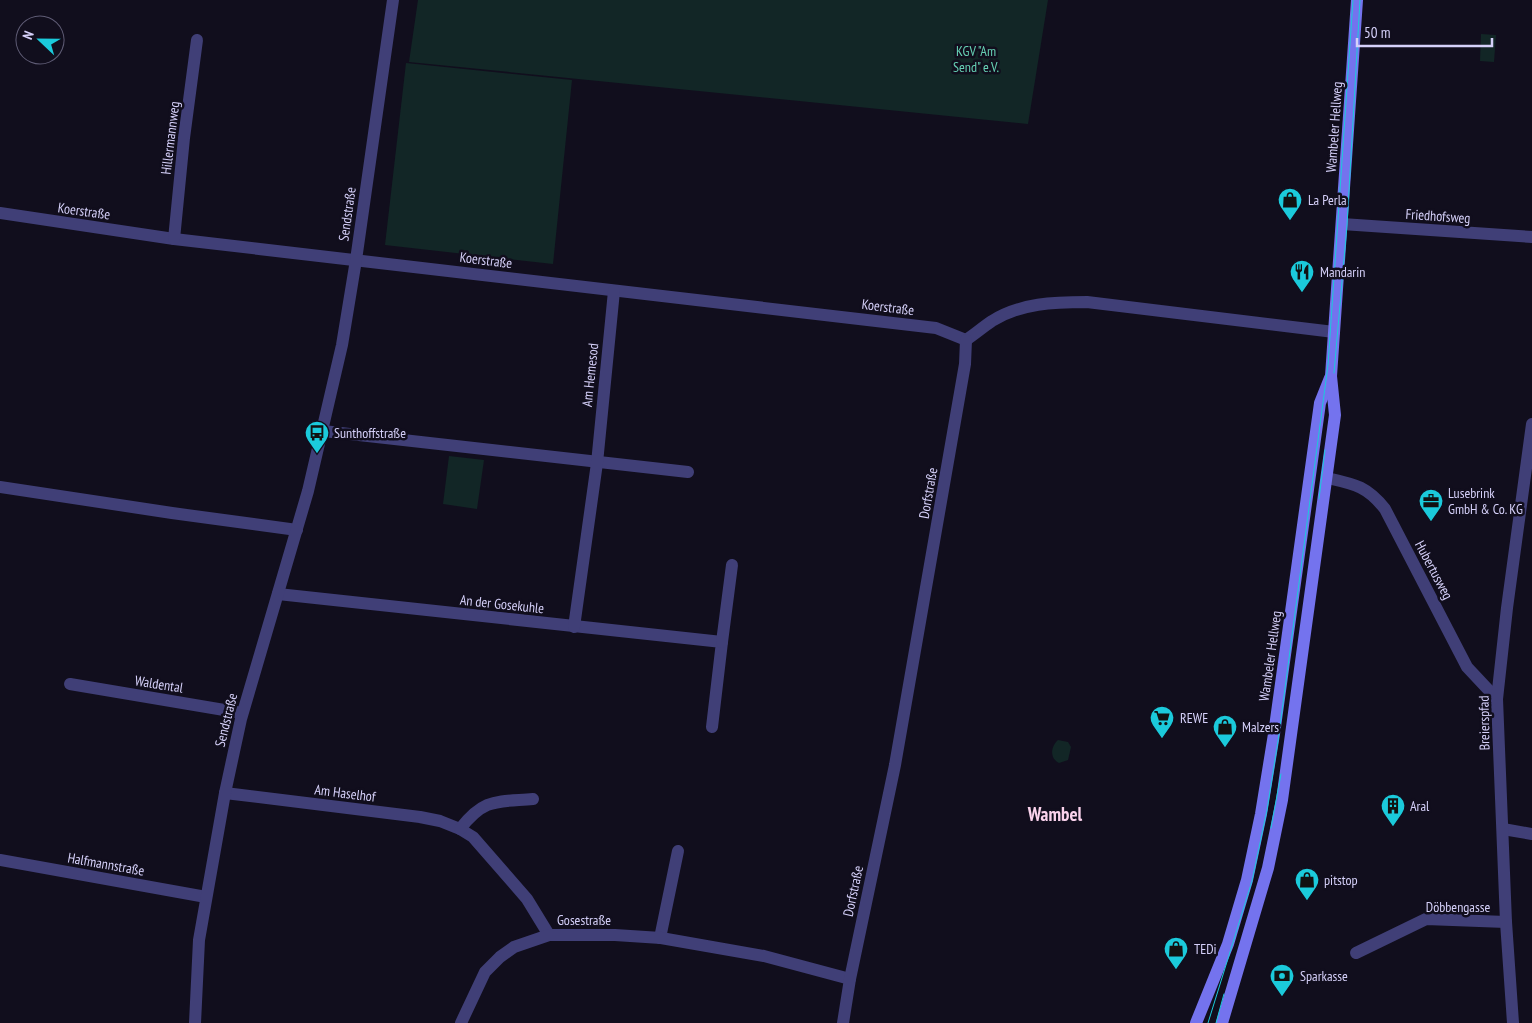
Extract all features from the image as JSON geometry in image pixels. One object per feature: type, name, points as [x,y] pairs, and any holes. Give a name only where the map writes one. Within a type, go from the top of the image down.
[{"type":"main road","name":"Wambeler Hellweg","points":[[1222,1023],[1272,850],[1290,749],[1327,478],[1335,415],[1331,376],[1357,0]]},
{"type":"main road","name":"Wambeler Hellweg","points":[[1196,1023],[1231,934],[1247,880],[1261,814],[1274,734],[1320,403],[1331,376]]},
{"type":"street","name":"Sendstraße","points":[[195,1023],[199,940],[225,793],[242,713],[297,530],[323,431],[342,345],[393,0]]},
{"type":"street","name":"Hillermannweg","points":[[174,239],[184,138],[197,40]]},
{"type":"street","name":"Koerstraße","points":[[0,214],[174,239],[936,328],[966,340]]},
{"type":"street","name":"Friedhofsweg","points":[[1342,224],[1532,238]]},
{"type":"street","name":"Am Hemesod","points":[[574,627],[597,463],[614,291]]},
{"type":"street","points":[[966,340],[992,320],[1022,307],[1053,302],[1087,302],[1334,332]]},
{"type":"street","name":"Dorfstraße","points":[[843,1023],[850,979],[895,765],[965,364],[966,340]]},
{"type":"street","name":"Breierspfad","points":[[1513,1023],[1506,922],[1497,699],[1507,608],[1532,428]]},
{"type":"street","points":[[323,431],[688,472]]},
{"type":"street","name":"Hubertusweg","points":[[1327,478],[1362,487],[1374,495],[1385,508],[1467,667],[1497,699]]},
{"type":"street","points":[[0,487],[173,514],[297,530]]},
{"type":"street","points":[[712,727],[732,565]]},
{"type":"street","name":"An der Gosekuhle","points":[[278,594],[722,642]]},
{"type":"street","name":"Waldental","points":[[70,684],[242,713]]},
{"type":"street","name":"Am Haselhof","points":[[225,793],[420,817],[440,820],[460,828],[473,838],[527,899],[548,935]]},
{"type":"street","points":[[460,828],[480,807],[502,801],[532,799]]},
{"type":"street","points":[[1502,829],[1532,834]]},
{"type":"street","points":[[660,938],[678,851]]},
{"type":"street","name":"Halfmannstraße","points":[[0,860],[206,897]]},
{"type":"street","name":"Döbbengasse","points":[[1356,952],[1426,919],[1506,922]]},
{"type":"street","name":"Gosestraße","points":[[461,1023],[485,972],[500,957],[514,947],[548,935],[615,935],[660,938],[764,956],[850,979]]},
{"type":"green space","name":"KGV \"Am Send\" e.V.","points":[[418,0],[1048,0],[1028,124],[409,62]]},
{"type":"green space","points":[[1481,34],[1496,35],[1494,62],[1480,61]]},
{"type":"green space","points":[[406,63],[572,80],[553,264],[385,245]]},
{"type":"green space","points":[[449,456],[484,460],[477,509],[443,504]]},
{"type":"green space","points":[[1058,740],[1068,742],[1071,747],[1068,760],[1059,763],[1052,755],[1054,745]]},
{"type":"tram line","points":[[1208,1023],[1252,881],[1267,810],[1278,741],[1328,365],[1353,0]]},
{"type":"tram line","points":[[1334,373],[1347,225],[1360,0]]},
{"type":"tram line","points":[[1319,499],[1325,450]]},
{"type":"tram line","points":[[1271,828],[1281,774]]},
{"type":"tram line","points":[[1216,1023],[1224,994]]},
{"type":"place","name":"La Perla","points":[[1290,221]]},
{"type":"place","name":"Mandarin","points":[[1302,293]]},
{"type":"place","name":"Sunthoffstraße","points":[[317,454]]},
{"type":"place","name":"Lusebrink GmbH & Co. KG","points":[[1431,522]]},
{"type":"place","name":"REWE","points":[[1162,739]]},
{"type":"place","name":"Malzers","points":[[1225,748]]},
{"type":"place","name":"Aral","points":[[1393,827]]},
{"type":"place","name":"pitstop","points":[[1307,901]]},
{"type":"place","name":"TEDi","points":[[1176,970]]},
{"type":"place","name":"Sparkasse","points":[[1282,997]]},
{"type":"district","name":"Wambel","points":[[1055,814]]}]
